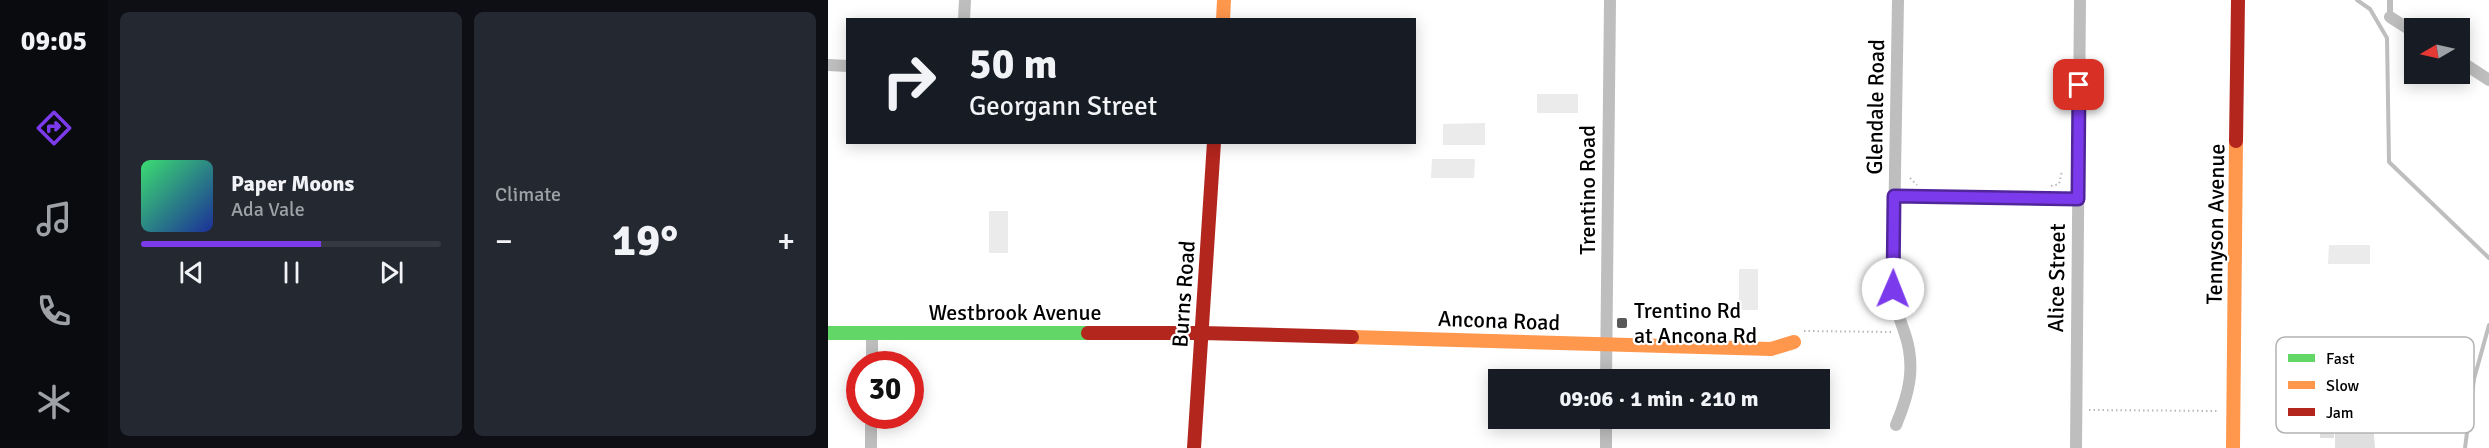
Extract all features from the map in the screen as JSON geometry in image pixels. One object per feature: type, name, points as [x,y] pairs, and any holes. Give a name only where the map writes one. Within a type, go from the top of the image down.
[{"type":"street","points":[[964,0],[964,18]]},
{"type":"street","points":[[1223,18],[1224,0]]},
{"type":"street","name":"Trentino Road","points":[[1606,369],[1610,0]]},
{"type":"street","name":"Glendale Road","points":[[1896,425],[1910,382],[1911,355],[1894,297],[1898,0]]},
{"type":"street","name":"Alice Street","points":[[2076,448],[2080,0]]},
{"type":"street","name":"Tennyson Avenue","points":[[2234,448],[2238,0]]},
{"type":"street","points":[[2390,17],[2404,26]]},
{"type":"street","points":[[828,65],[846,66]]},
{"type":"street","points":[[2470,68],[2489,80]]},
{"type":"street","name":"Burns Road","points":[[1194,448],[1214,144]]},
{"type":"street","points":[[1894,196],[2078,199]]},
{"type":"street","name":"Westbrook Avenue","points":[[828,333],[1202,333]]},
{"type":"street","points":[[872,333],[872,351]]},
{"type":"street","name":"Ancona Road","points":[[1202,333],[1771,349],[1794,342]]},
{"type":"street","points":[[871,429],[871,448]]},
{"type":"street","points":[[1606,429],[1606,448]]},
{"type":"lane","points":[[2390,0],[2390,17]]},
{"type":"path","points":[[1794,342],[1804,330],[1904,332]]},
{"type":"path","points":[[2089,410],[2218,411]]},
{"type":"shaded area","points":[[1537,94],[1578,94],[1578,113],[1537,113]]},
{"type":"shaded area","points":[[1485,123],[1485,145],[1443,145],[1443,124]]},
{"type":"shaded area","points":[[1432,159],[1475,159],[1474,178],[1431,178]]},
{"type":"shaded area","points":[[989,211],[1008,211],[1008,253],[989,253]]},
{"type":"shaded area","points":[[2329,245],[2370,245],[2370,264],[2328,264]]},
{"type":"shaded area","points":[[1739,269],[1758,269],[1758,310],[1739,310]]},
{"type":"building","points":[[2320,433],[2334,433],[2334,438],[2320,438]]},
{"type":"building","points":[[2335,433],[2374,433],[2375,448],[2335,448]]},
{"type":"waterway","points":[[2357,0],[2370,9],[2387,38],[2389,162],[2489,258]]},
{"type":"waterway","points":[[2474,379],[2489,325]]},
{"type":"waterway","points":[[2465,448],[2467,433]]},
{"type":"traffic: fast","points":[[828,333],[1088,333]]},
{"type":"traffic: slow","points":[[1223,18],[1224,0]]},
{"type":"traffic: slow","points":[[2233,448],[2236,141]]},
{"type":"traffic: slow","points":[[1352,337],[1771,349],[1794,342]]},
{"type":"traffic: jam","points":[[2236,141],[2238,0]]},
{"type":"traffic: jam","points":[[1194,448],[1214,144]]},
{"type":"traffic: jam","points":[[1088,333],[1352,337]]},
{"type":"place","name":"Trentino Rd at Ancona Rd","points":[[1622,323]]},
{"type":"route","points":[[1893,289],[1894,196],[2078,199],[2079,85]]}]
